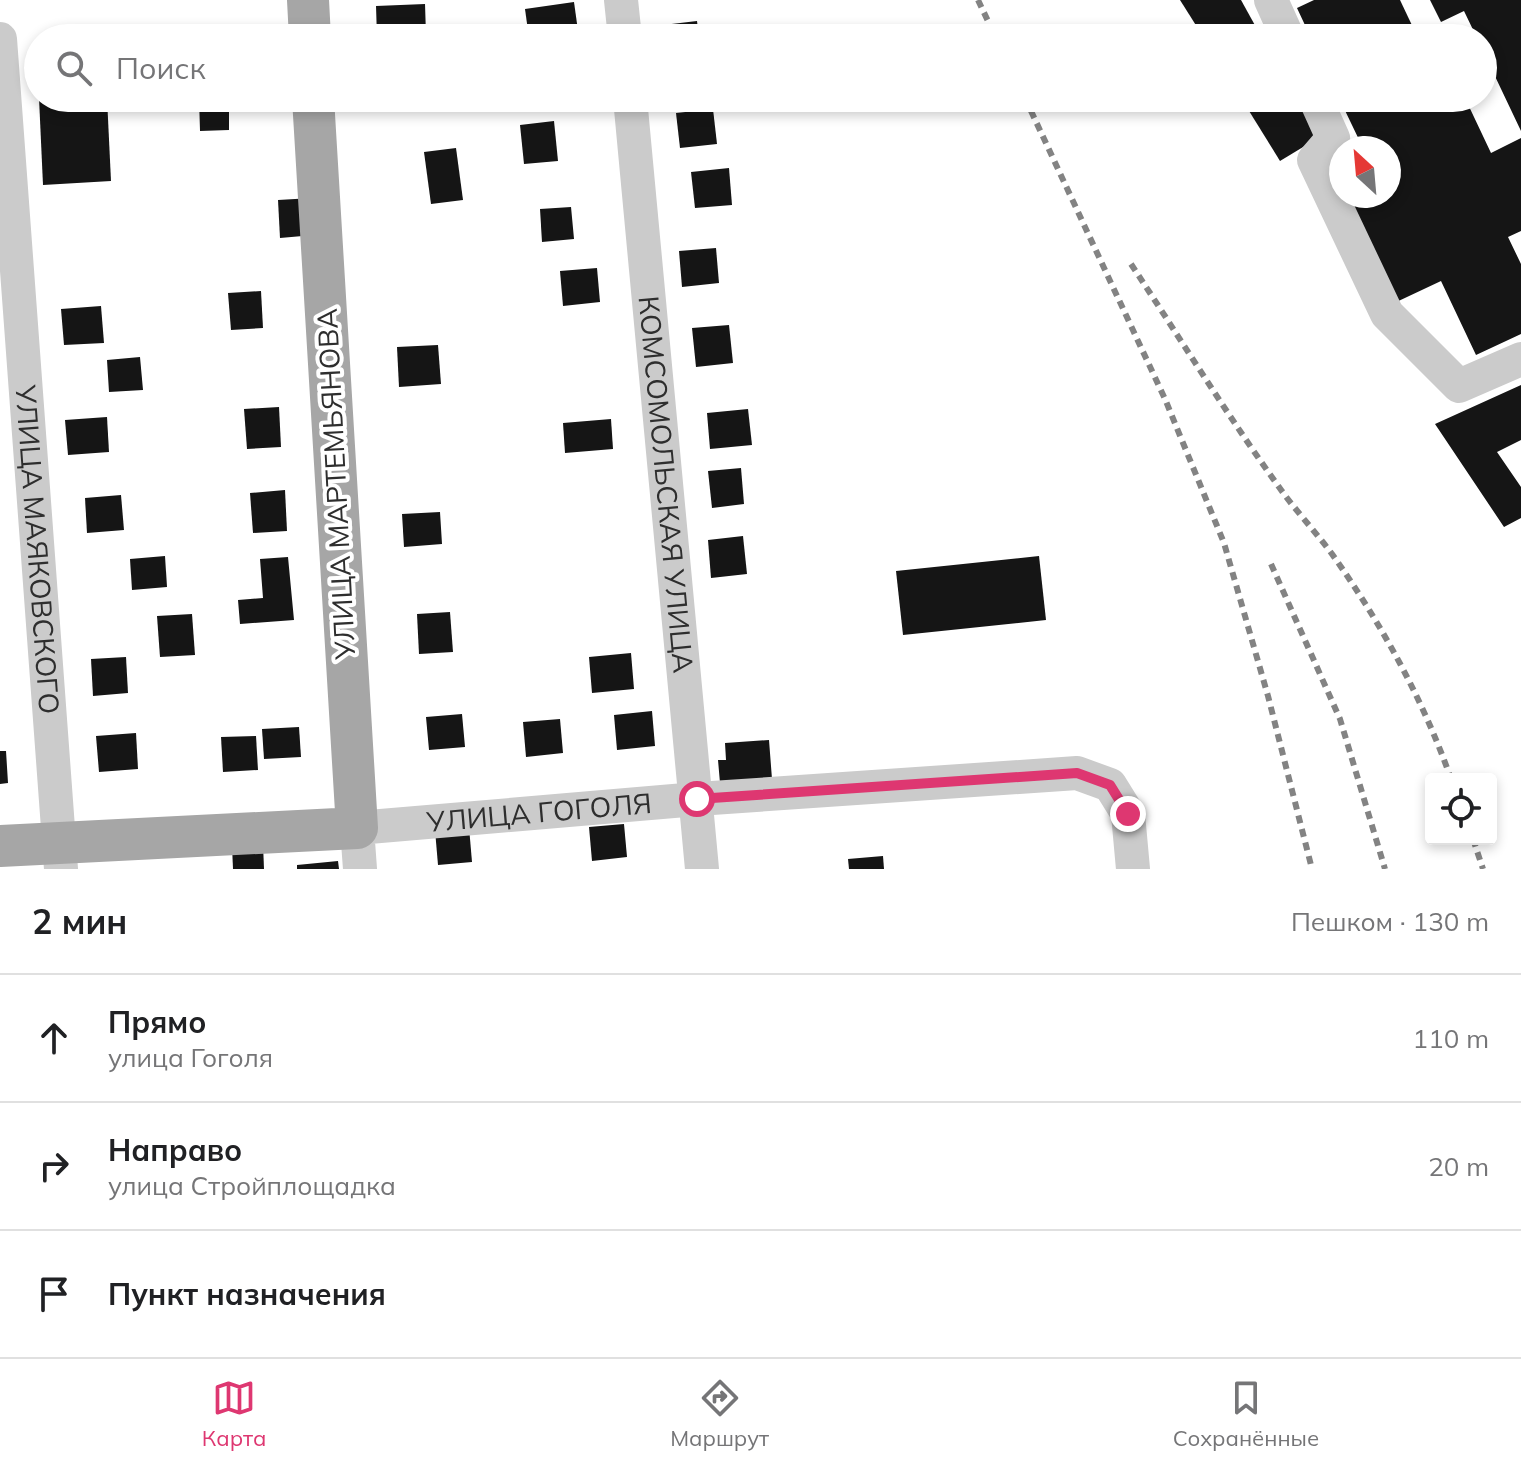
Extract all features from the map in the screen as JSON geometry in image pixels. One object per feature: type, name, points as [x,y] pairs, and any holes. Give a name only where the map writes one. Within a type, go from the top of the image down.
[{"type":"main road","points":[[308,0],[309,24]]},
{"type":"main road","name":"УЛИЦА МАРТЕМЬЯНОВА","points":[[314,112],[357,828]]},
{"type":"main road","name":"УЛИЦА ГОГОЛЯ","points":[[0,846],[60,856],[357,828]]},
{"type":"street","points":[[621,0],[624,24]]},
{"type":"street","points":[[1271,0],[1282,24]]},
{"type":"street","name":"УЛИЦА МАЯКОВСКОГО","points":[[0,39],[60,856]]},
{"type":"street","name":"КОМСОМОЛЬСКАЯ УЛИЦА","points":[[631,112],[702,869]]},
{"type":"street","points":[[1321,112],[1333,138],[1314,160],[1387,314],[1459,386],[1521,359]]},
{"type":"street","name":"УЛИЦА ГОГОЛЯ","points":[[357,828],[697,799],[1077,773],[1110,785],[1128,814],[1133,869]]},
{"type":"street","name":"УЛИЦА МАРТЕМЬЯНОВА","points":[[357,828],[360,869]]},
{"type":"building","points":[[1180,0],[1241,0],[1254,24],[1195,24]]},
{"type":"building","points":[[1314,0],[1400,0],[1411,24],[1304,24],[1297,8]]},
{"type":"building","points":[[1430,0],[1521,0],[1521,131],[1497,80],[1497,24],[1470,24],[1464,11],[1441,22]]},
{"type":"building","points":[[574,2],[577,24],[527,24],[525,9]]},
{"type":"building","points":[[425,4],[426,24],[377,24],[376,6]]},
{"type":"building","points":[[40,112],[108,112],[111,181],[43,185]]},
{"type":"building","points":[[199,112],[229,112],[229,130],[200,131]]},
{"type":"building","points":[[713,112],[717,144],[680,148],[676,113]]},
{"type":"building","points":[[1250,112],[1304,112],[1318,138],[1280,161]]},
{"type":"building","points":[[1346,112],[1472,112],[1491,153],[1521,138],[1521,231],[1508,237],[1521,264],[1521,334],[1476,355],[1441,281],[1390,305],[1344,208],[1401,208],[1401,136],[1357,136]]},
{"type":"building","points":[[554,121],[558,161],[524,164],[520,125]]},
{"type":"building","points":[[456,148],[463,200],[431,204],[424,152]]},
{"type":"building","points":[[729,168],[732,205],[695,208],[691,172]]},
{"type":"building","points":[[312,198],[314,235],[280,238],[278,200]]},
{"type":"building","points":[[571,207],[574,239],[542,242],[540,209]]},
{"type":"building","points":[[716,248],[719,283],[682,287],[679,251]]},
{"type":"building","points":[[597,268],[600,302],[563,306],[560,271]]},
{"type":"building","points":[[261,291],[263,328],[231,330],[228,293]]},
{"type":"building","points":[[101,306],[104,343],[64,345],[61,309]]},
{"type":"building","points":[[729,325],[733,363],[696,367],[692,328]]},
{"type":"building","points":[[438,345],[441,384],[399,387],[397,347]]},
{"type":"building","points":[[140,357],[143,390],[109,392],[107,360]]},
{"type":"building","points":[[1521,385],[1521,440],[1497,452],[1521,487],[1521,518],[1504,527],[1435,424]]},
{"type":"building","points":[[279,407],[281,447],[247,449],[244,409]]},
{"type":"building","points":[[748,409],[752,445],[710,449],[707,413]]},
{"type":"building","points":[[107,417],[109,452],[68,455],[65,420]]},
{"type":"building","points":[[611,419],[613,449],[565,453],[563,423]]},
{"type":"building","points":[[741,468],[744,504],[712,508],[708,471]]},
{"type":"building","points":[[285,490],[287,531],[253,533],[250,493]]},
{"type":"building","points":[[121,495],[124,530],[87,533],[85,498]]},
{"type":"building","points":[[440,512],[442,544],[404,547],[402,514]]},
{"type":"building","points":[[743,536],[747,574],[711,578],[708,540]]},
{"type":"building","points":[[165,556],[167,587],[132,590],[130,559]]},
{"type":"building","points":[[1039,556],[1046,620],[903,635],[896,571]]},
{"type":"building","points":[[288,557],[294,620],[240,624],[238,600],[263,598],[260,559]]},
{"type":"building","points":[[450,612],[453,652],[419,654],[417,614]]},
{"type":"building","points":[[192,614],[195,655],[160,657],[157,616]]},
{"type":"building","points":[[631,653],[634,689],[592,693],[589,657]]},
{"type":"building","points":[[126,657],[128,693],[93,696],[91,659]]},
{"type":"building","points":[[652,711],[655,746],[617,750],[614,715]]},
{"type":"building","points":[[462,714],[465,747],[429,750],[426,717]]},
{"type":"building","points":[[560,719],[563,753],[526,757],[523,722]]},
{"type":"building","points":[[299,727],[301,757],[264,759],[262,729]]},
{"type":"building","points":[[136,733],[138,769],[99,772],[96,736]]},
{"type":"building","points":[[256,736],[258,770],[223,772],[221,737]]},
{"type":"building","points":[[769,740],[772,779],[720,783],[718,760],[726,760],[725,743]]},
{"type":"building","points":[[0,751],[6,751],[8,783],[0,784]]},
{"type":"building","points":[[624,824],[627,857],[592,861],[589,827]]},
{"type":"building","points":[[469,827],[472,862],[438,865],[435,830]]},
{"type":"building","points":[[263,844],[264,869],[233,869],[232,846]]},
{"type":"building","points":[[883,856],[884,869],[849,869],[848,859]]},
{"type":"building","points":[[338,861],[339,869],[297,869],[297,865]]},
{"type":"railway","points":[[978,0],[989,24]]},
{"type":"railway","points":[[1032,112],[1165,399],[1224,543],[1268,696],[1312,869]]},
{"type":"railway","points":[[1131,264],[1260,460],[1332,554],[1367,607],[1414,691],[1449,773]]},
{"type":"railway","points":[[1271,564],[1340,719],[1385,869]]},
{"type":"railway","points":[[1475,845],[1483,869]]},
{"type":"route","points":[[697,799],[1077,773],[1110,785],[1128,814]]}]
